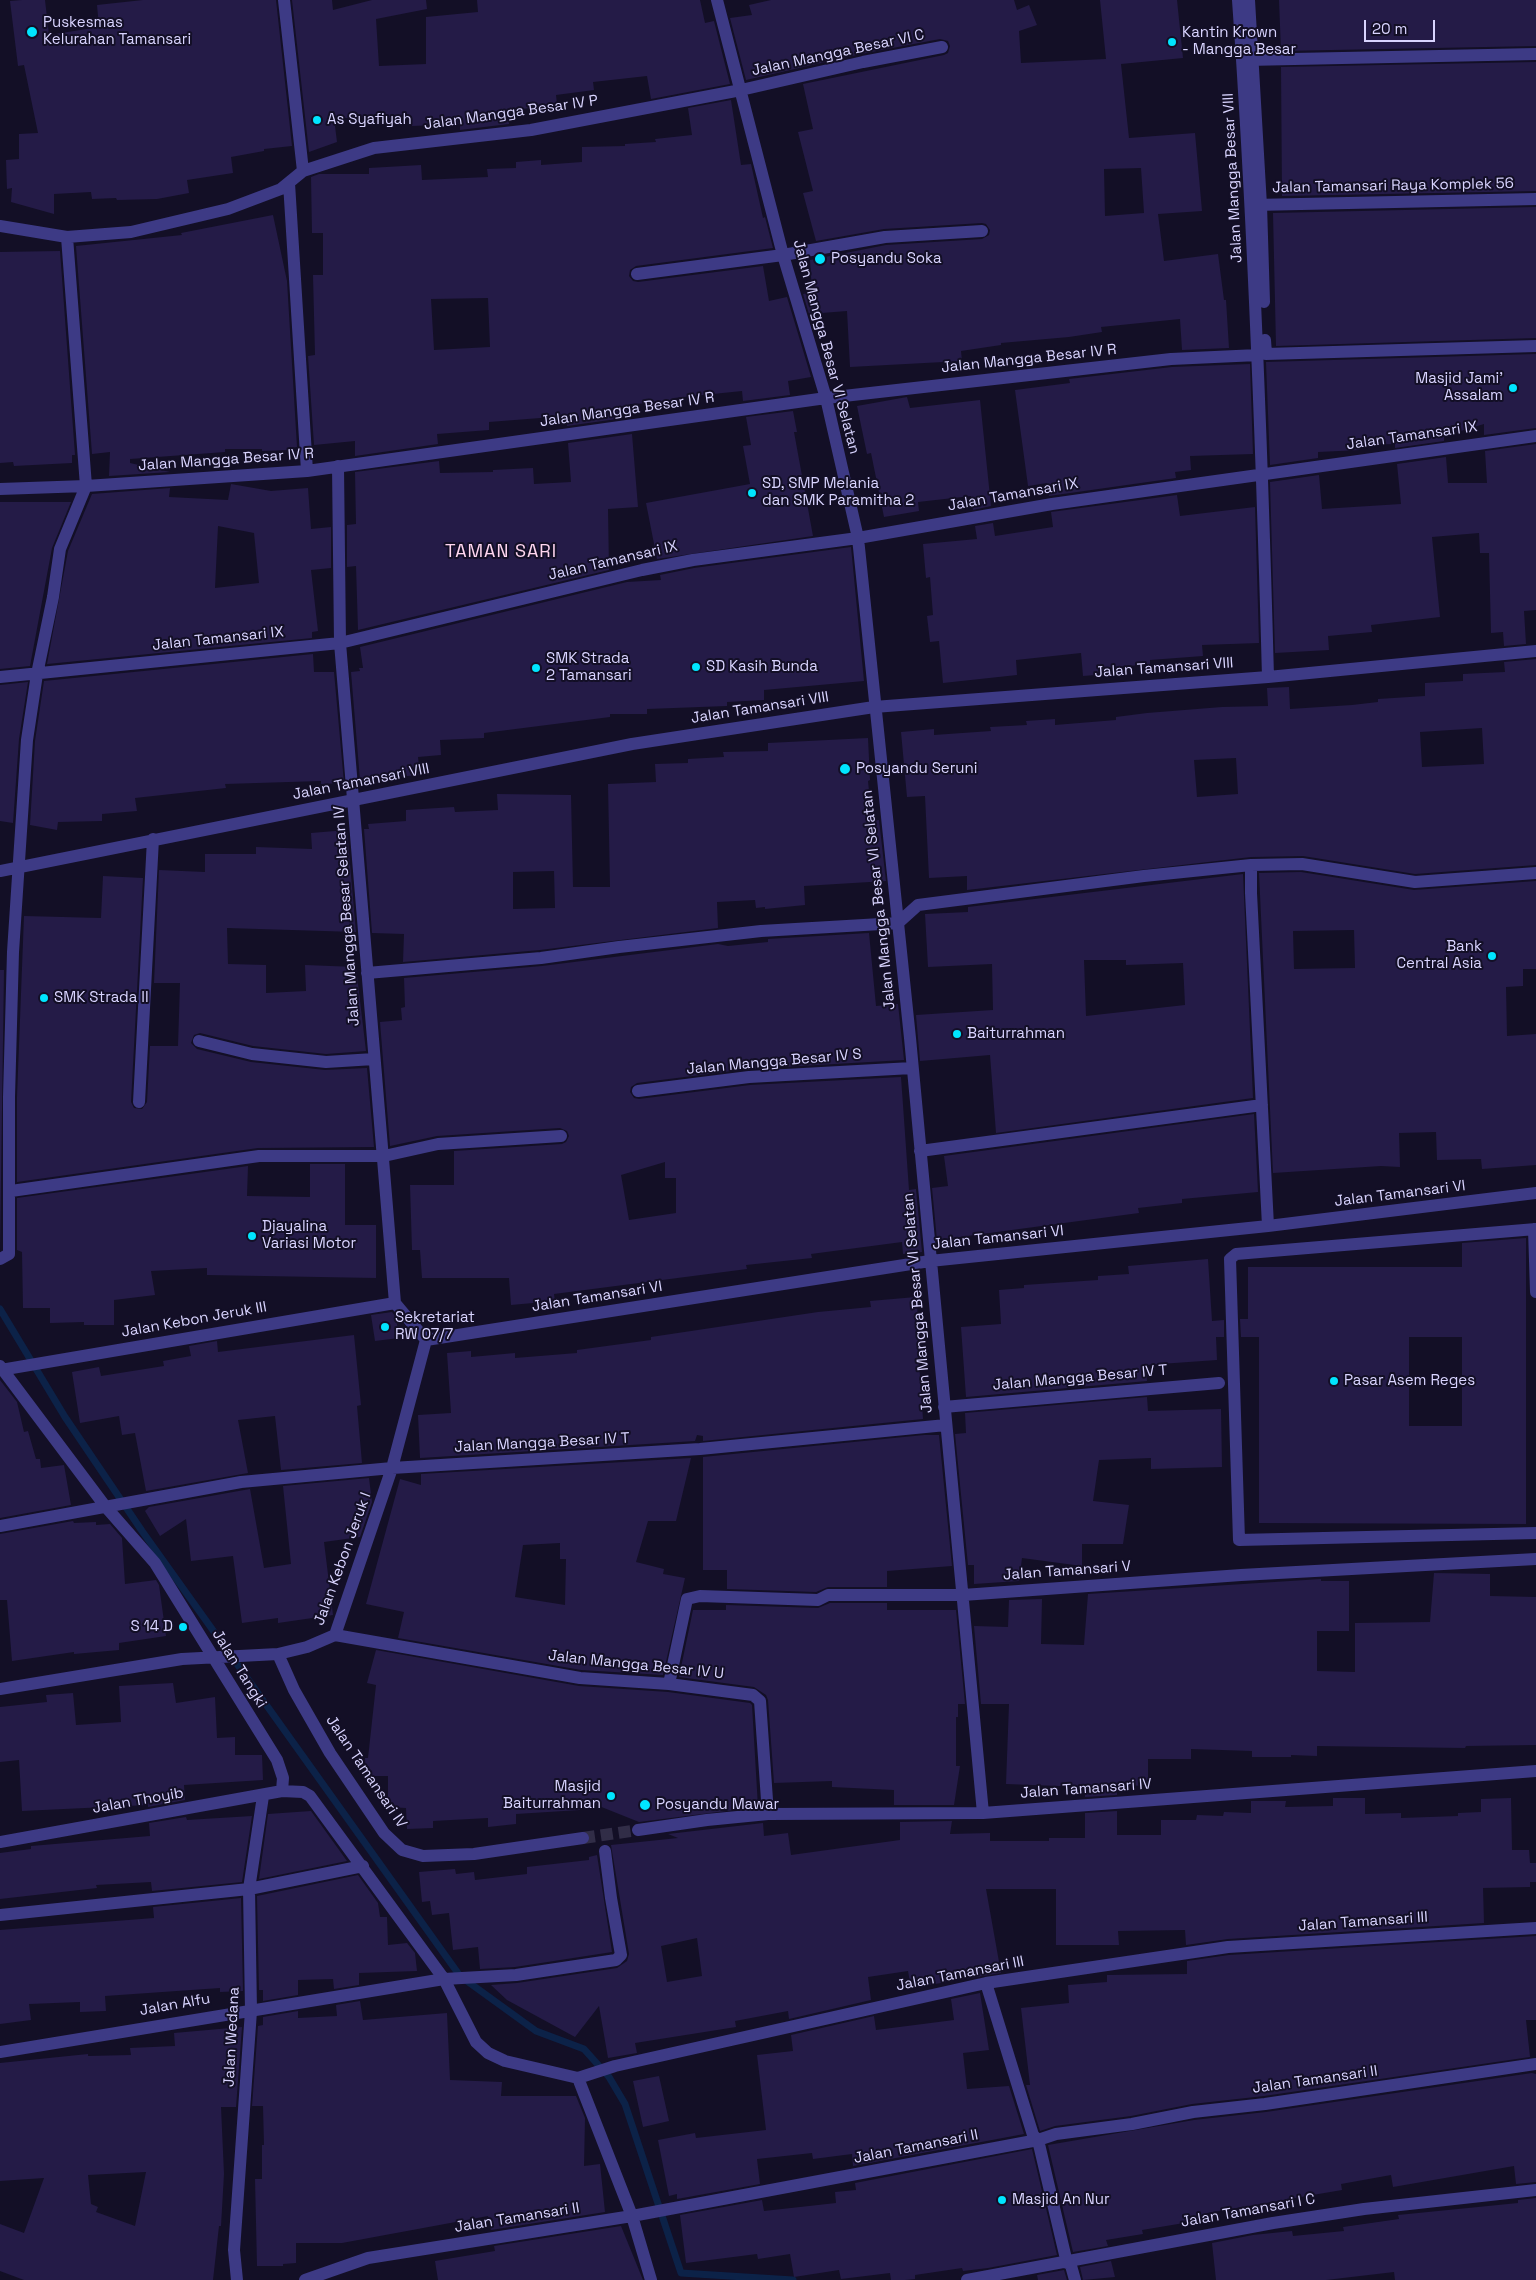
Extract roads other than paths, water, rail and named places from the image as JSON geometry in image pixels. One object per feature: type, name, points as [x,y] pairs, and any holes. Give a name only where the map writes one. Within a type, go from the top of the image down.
[{"type":"street","points":[[284,0],[303,171]]},
{"type":"street","name":"Jalan Mangga Besar VI Selatan","points":[[717,0],[742,90],[783,255],[826,398],[858,538],[874,707],[898,923],[982,1812]]},
{"type":"street","name":"Jalan Mangga Besar VIII","points":[[1238,0],[1248,60],[1262,355]]},
{"type":"street","points":[[1250,0],[1248,60],[1536,54]]},
{"type":"street","name":"Jalan Mangga Besar VI C","points":[[742,90],[863,62],[942,47]]},
{"type":"street","name":"Jalan Mangga Besar IV P","points":[[0,226],[67,237],[131,232],[218,211],[281,189],[303,171],[374,148],[530,130],[742,90]]},
{"type":"street","points":[[289,183],[307,471]]},
{"type":"street","name":"Jalan Tamansari Raya Komplek 56","points":[[1256,205],[1536,200]]},
{"type":"street","points":[[637,274],[783,255],[885,237],[982,231]]},
{"type":"street","points":[[0,1259],[9,1254],[11,1191],[9,1096],[17,867],[27,740],[37,674],[54,597],[60,549],[86,486],[67,237]]},
{"type":"street","points":[[1268,677],[1262,355],[1536,346]]},
{"type":"street","name":"Jalan Mangga Besar IV R","points":[[0,489],[86,486],[307,471],[826,398],[1171,359],[1262,355]]},
{"type":"street","name":"Jalan Tamansari IX","points":[[0,677],[340,643],[642,570],[720,556],[858,538],[1052,504],[1536,436]]},
{"type":"street","name":"Jalan Mangga Besar Selatan IV","points":[[338,466],[340,643],[374,1059],[384,1156],[394,1303]]},
{"type":"street","name":"Jalan Tamansari VIII","points":[[0,871],[632,744],[874,707],[1268,677],[1536,651]]},
{"type":"street","points":[[139,1102],[154,839]]},
{"type":"street","points":[[367,973],[541,958],[619,946],[761,931],[898,923],[918,905],[1144,876],[1252,866],[1302,864],[1415,882],[1536,873]]},
{"type":"street","points":[[1252,866],[1251,893],[1268,1226]]},
{"type":"street","points":[[198,1041],[252,1054],[326,1062],[374,1059]]},
{"type":"street","name":"Jalan Mangga Besar IV S","points":[[638,1091],[749,1077],[912,1068]]},
{"type":"street","points":[[920,1151],[1262,1105]]},
{"type":"street","points":[[11,1191],[258,1156],[384,1156],[438,1144],[561,1136]]},
{"type":"street","name":"Jalan Tamansari VI","points":[[426,1340],[930,1261],[1268,1226],[1536,1193]]},
{"type":"street","points":[[1536,1292],[1535,1229],[1236,1254],[1230,1259],[1239,1540],[1536,1533]]},
{"type":"street","points":[[394,1303],[426,1340]]},
{"type":"street","name":"Jalan Kebon Jeruk III","points":[[1,1368],[15,1368],[53,1362],[200,1334],[394,1303]]},
{"type":"street","name":"Jalan Kebon Jeruk I","points":[[0,1689],[216,1656],[278,1654],[307,1647],[335,1636],[392,1468],[426,1340]]},
{"type":"street","name":"Jalan Tangki","points":[[1,1368],[107,1506],[155,1563],[216,1656],[277,1760],[284,1785],[282,1791]]},
{"type":"street","name":"Jalan Mangga Besar IV T","points":[[944,1407],[1218,1383]]},
{"type":"street","name":"Jalan Mangga Besar IV T","points":[[0,1526],[241,1482],[392,1468],[700,1450],[946,1425]]},
{"type":"street","name":"Jalan Tamansari V","points":[[668,1684],[687,1599],[700,1596],[818,1600],[828,1595],[963,1595],[1241,1575],[1536,1559]]},
{"type":"street","name":"Jalan Mangga Besar IV U","points":[[335,1636],[580,1678],[668,1684],[744,1692],[753,1695],[760,1700],[768,1814]]},
{"type":"street","name":"Jalan Tamansari IV","points":[[278,1654],[294,1690],[330,1753],[384,1833],[402,1850],[423,1856],[474,1854],[583,1838]]},
{"type":"street","name":"Jalan Tamansari IV","points":[[638,1830],[768,1814],[982,1812],[1536,1771]]},
{"type":"street","points":[[282,1791],[303,1792],[310,1796],[447,1978],[476,2042],[488,2053],[506,2061],[578,2078],[632,2216],[651,2280]]},
{"type":"street","name":"Jalan Thoyib","points":[[0,1842],[263,1796],[282,1791]]},
{"type":"street","name":"Jalan Wedana","points":[[237,2280],[234,2250],[251,2011],[250,1888],[263,1796]]},
{"type":"street","name":"Jalan Alfu","points":[[0,2052],[447,1978],[569,1969],[620,1958],[610,1898],[605,1850]]},
{"type":"street","points":[[0,1915],[250,1888],[363,1866]]},
{"type":"street","name":"Jalan Tamansari III","points":[[578,2078],[594,2071],[615,2066],[986,1983],[1228,1947],[1536,1928]]},
{"type":"street","points":[[986,1983],[1033,2135],[1038,2140],[1075,2280]]},
{"type":"street","name":"Jalan Tamansari II","points":[[305,2280],[368,2258],[632,2216],[1038,2140],[1056,2134],[1132,2124],[1193,2112],[1265,2104],[1536,2064]]},
{"type":"street","name":"Jalan Tamansari I C","points":[[967,2280],[1069,2262],[1175,2240],[1319,2216],[1536,2190]]},
{"type":"waterway","points":[[0,1309],[65,1417],[142,1531],[460,1976],[536,2031],[584,2049],[609,2077],[625,2104],[681,2273],[793,2280]]},
{"type":"tunnel","points":[[583,1838],[638,1830]]},
{"type":"place","name":"Puskesmas Kelurahan Tamansari","points":[[32,32]]},
{"type":"place","name":"Kantin Krown - Mangga Besar","points":[[1172,42]]},
{"type":"place","name":"As Syafiyah","points":[[317,120]]},
{"type":"place","name":"Posyandu Soka","points":[[820,259]]},
{"type":"place","name":"Masjid Jami' Assalam","points":[[1513,388]]},
{"type":"place","name":"SD, SMP Melania dan SMK Paramitha 2","points":[[752,493]]},
{"type":"place","name":"SD Kasih Bunda","points":[[696,667]]},
{"type":"place","name":"SMK Strada 2 Tamansari","points":[[536,668]]},
{"type":"place","name":"Posyandu Seruni","points":[[845,769]]},
{"type":"place","name":"Bank Central Asia","points":[[1492,956]]},
{"type":"place","name":"SMK Strada II","points":[[44,998]]},
{"type":"place","name":"Baiturrahman","points":[[957,1034]]},
{"type":"place","name":"Djayalina Variasi Motor","points":[[252,1236]]},
{"type":"place","name":"Sekretariat RW 07/7","points":[[385,1327]]},
{"type":"place","name":"Pasar Asem Reges","points":[[1334,1381]]},
{"type":"place","name":"S 14 D","points":[[183,1627]]},
{"type":"place","name":"Masjid Baiturrahman","points":[[611,1796]]},
{"type":"place","name":"Posyandu Mawar","points":[[645,1805]]},
{"type":"place","name":"Masjid An Nur","points":[[1002,2200]]},
{"type":"district","name":"TAMAN SARI","points":[[501,552]]}]
